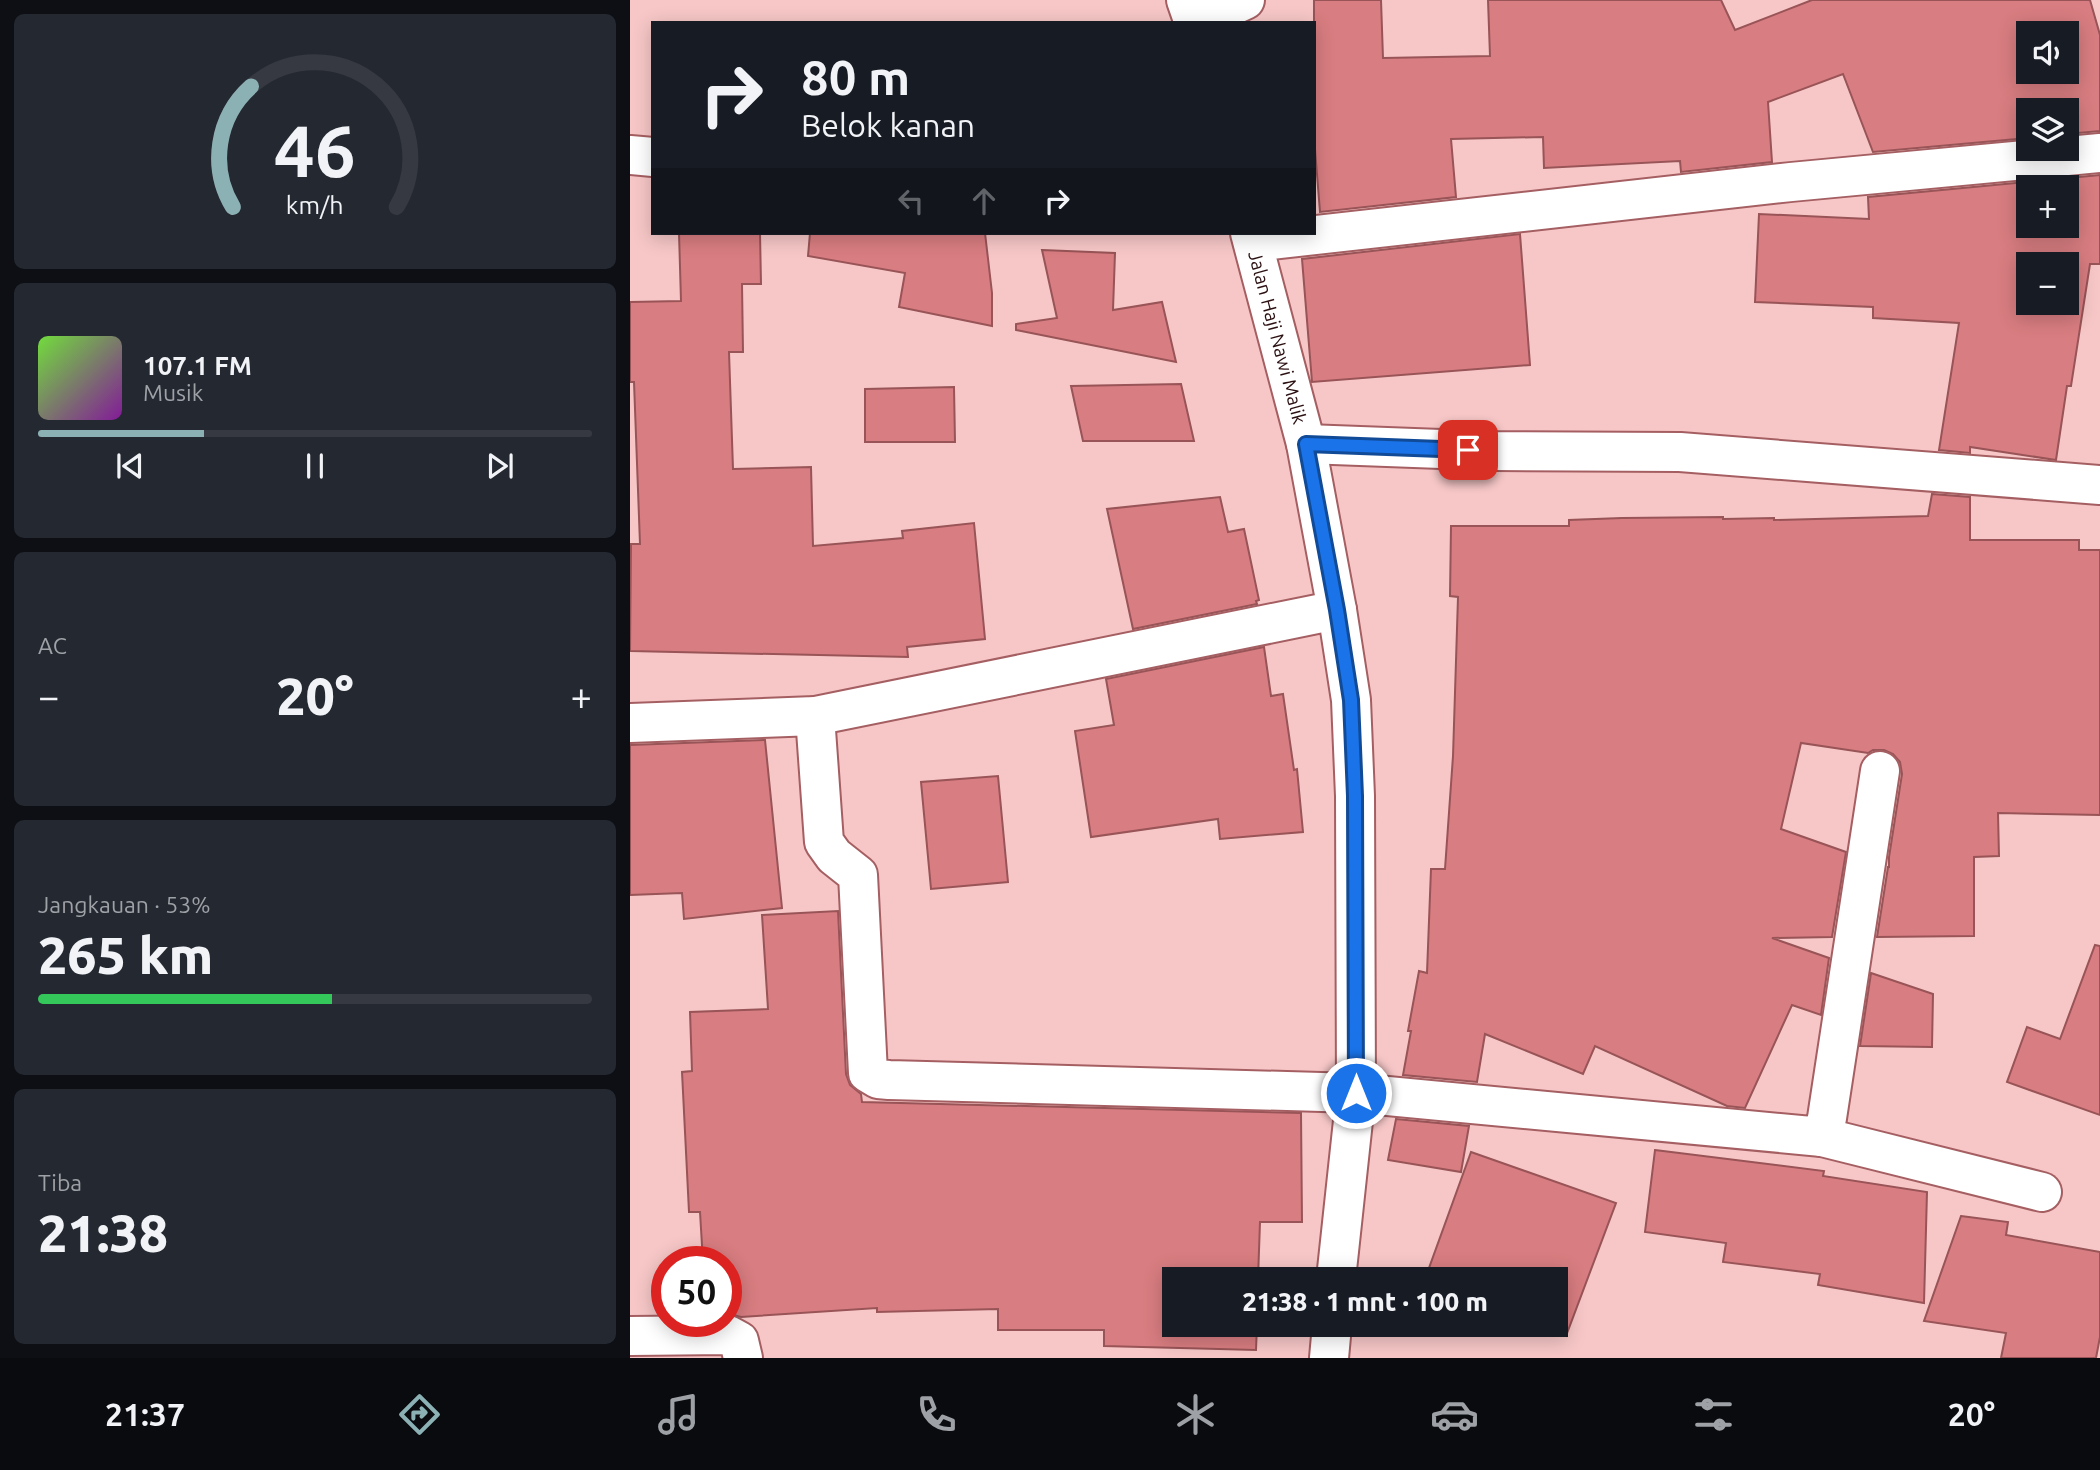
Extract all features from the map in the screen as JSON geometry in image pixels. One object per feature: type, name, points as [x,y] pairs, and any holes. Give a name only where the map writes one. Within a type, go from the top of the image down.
[{"type":"street","points":[[1186,0],[1193,21]]},
{"type":"street","points":[[1198,21],[1245,0]]},
{"type":"street","points":[[1316,231],[2100,152]]},
{"type":"street","points":[[630,155],[651,157]]},
{"type":"street","points":[[1252,238],[1281,235]]},
{"type":"street","name":"Jalan Haji Nawi Malik","points":[[1252,238],[1306,444],[1351,700],[1354,769],[1356,1093],[1337,1267]]},
{"type":"street","points":[[1306,444],[1495,451],[1679,452],[2100,485]]},
{"type":"street","points":[[630,723],[815,716],[1337,610]]},
{"type":"street","points":[[815,716],[824,842],[834,856],[858,875],[869,1073],[873,1077],[889,1080],[1356,1093],[1822,1137],[2042,1192]]},
{"type":"street","points":[[1822,1137],[1880,771]]},
{"type":"street","points":[[630,1336],[728,1335],[739,1341],[743,1358]]},
{"type":"street","points":[[1329,1358],[1331,1337]]},
{"type":"building","points":[[1314,0],[1381,0],[1383,58],[1490,56],[1488,0],[1721,0],[1735,30],[1812,0],[2090,0],[2100,35],[2100,131],[2079,133],[2079,98],[2016,98],[2016,139],[1873,152],[1843,74],[1768,102],[1772,162],[1681,172],[1680,161],[1544,168],[1543,137],[1451,139],[1456,197],[1320,212],[1316,162]]},
{"type":"building","points":[[2100,175],[2100,264],[2090,264],[2071,386],[2067,386],[2056,460],[1970,447],[1970,453],[1939,450],[1959,323],[1873,318],[1873,307],[1755,302],[1759,214],[1869,219],[1868,197],[2016,183],[2016,238],[2079,238],[2079,177]]},
{"type":"building","points":[[1520,234],[1530,365],[1312,382],[1302,259]]},
{"type":"building","points":[[679,235],[760,235],[761,284],[742,284],[743,352],[729,352],[733,469],[811,467],[813,546],[903,538],[902,531],[974,523],[985,639],[907,647],[908,657],[630,651],[631,544],[640,544],[634,382],[630,382],[630,302],[681,301]]},
{"type":"building","points":[[810,235],[985,235],[992,293],[992,326],[899,307],[905,273],[808,256]]},
{"type":"building","points":[[1042,250],[1115,253],[1113,310],[1162,302],[1176,362],[1016,330],[1016,324],[1057,318]]},
{"type":"building","points":[[1181,384],[1194,441],[1083,441],[1071,386]]},
{"type":"building","points":[[954,387],[955,442],[865,442],[865,389]]},
{"type":"building","points":[[1932,494],[1970,497],[1970,540],[2079,540],[2079,550],[2100,550],[2100,815],[1998,813],[1999,856],[1974,857],[1974,936],[1877,937],[1902,774],[1900,762],[1893,754],[1884,750],[1868,753],[1801,743],[1781,829],[1846,852],[1832,937],[1772,938],[1829,958],[1821,1015],[1792,1005],[1745,1108],[1727,1106],[1595,1046],[1583,1074],[1485,1034],[1477,1082],[1403,1075],[1419,971],[1427,973],[1431,869],[1445,869],[1453,756],[1458,597],[1450,596],[1451,526],[1569,526],[1569,520],[1622,518],[1723,517],[1774,520],[1928,516]]},
{"type":"building","points":[[1220,497],[1228,532],[1244,529],[1259,600],[1256,601],[1257,604],[1133,629],[1107,509]]},
{"type":"building","points":[[1264,647],[1271,696],[1283,694],[1294,770],[1297,769],[1303,832],[1220,839],[1218,819],[1091,837],[1075,731],[1114,725],[1106,679]]},
{"type":"building","points":[[765,740],[782,908],[684,919],[682,893],[630,895],[630,745]]},
{"type":"building","points":[[998,776],[1008,882],[931,889],[921,782]]},
{"type":"building","points":[[838,911],[846,1074],[850,1085],[861,1094],[862,1102],[1301,1113],[1302,1222],[1260,1222],[1258,1267],[1162,1267],[1162,1337],[1257,1337],[1256,1350],[1104,1346],[1104,1330],[998,1330],[998,1309],[877,1312],[877,1308],[742,1317],[742,1246],[702,1246],[700,1212],[689,1212],[682,1072],[692,1071],[690,1012],[768,1009],[762,915]]},
{"type":"building","points":[[2095,945],[2100,946],[2100,1115],[2007,1082],[2027,1027],[2060,1039]]},
{"type":"building","points":[[1871,973],[1933,994],[1932,1047],[1860,1046]]},
{"type":"building","points":[[1396,1119],[1469,1126],[1461,1172],[1388,1160]]},
{"type":"building","points":[[1655,1150],[1824,1171],[1823,1176],[1927,1192],[1924,1303],[1818,1285],[1820,1274],[1723,1262],[1726,1243],[1645,1232]]},
{"type":"building","points":[[1471,1152],[1616,1203],[1568,1331],[1568,1267],[1429,1267]]},
{"type":"building","points":[[1961,1216],[2008,1222],[2006,1235],[2100,1252],[2100,1337],[2096,1358],[2001,1358],[2006,1333],[1924,1321]]},
{"type":"route","points":[[1356,1093],[1355,796],[1351,700],[1306,444],[1468,450]]}]
